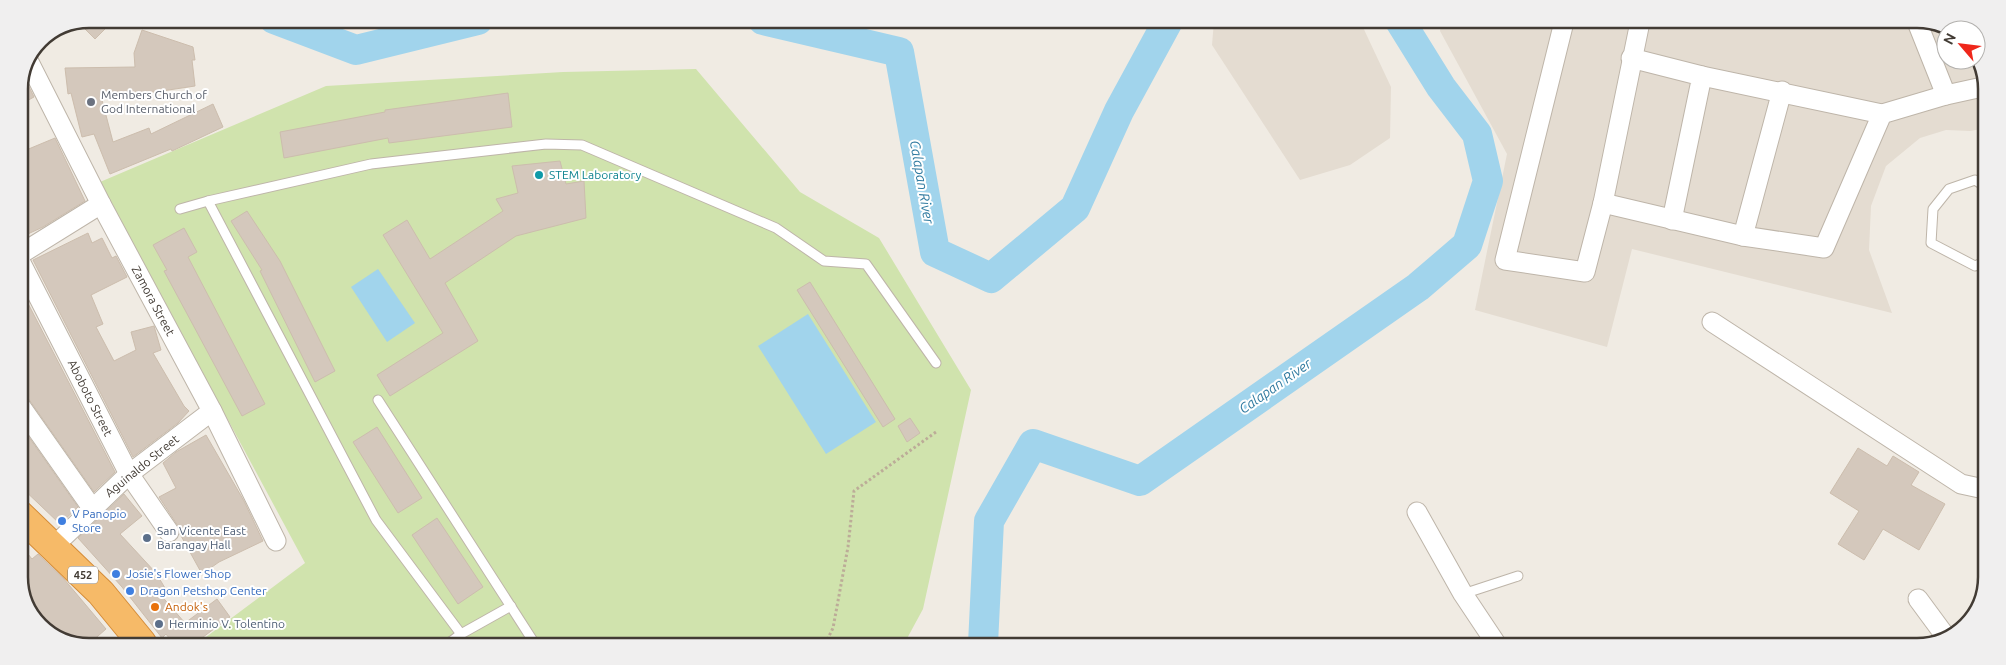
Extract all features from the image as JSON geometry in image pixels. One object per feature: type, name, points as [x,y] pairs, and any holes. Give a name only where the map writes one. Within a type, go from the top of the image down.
[{"type":"highway","name":"452","points":[[28,522],[101,593],[138,638]]},
{"type":"street","points":[[1563,28],[1505,260],[1585,272],[1603,203],[1638,28]]},
{"type":"street","points":[[1919,28],[1946,95]]},
{"type":"street","points":[[1631,58],[1702,76],[1782,91],[1882,114],[1946,95],[1978,88]]},
{"type":"street","name":"Zamora Street","points":[[32,67],[101,204],[212,411],[276,541]]},
{"type":"street","points":[[1672,220],[1702,76]]},
{"type":"street","points":[[1743,236],[1782,91]]},
{"type":"street","points":[[1603,203],[1743,236],[1824,248],[1882,114]]},
{"type":"street","points":[[28,251],[101,204]]},
{"type":"street","name":"Aboboto Street","points":[[28,275],[129,474],[169,532]]},
{"type":"street","points":[[1712,322],[1961,484],[1978,488]]},
{"type":"street","name":"Aguinaldo Street","points":[[54,546],[129,474],[212,411]]},
{"type":"street","points":[[28,417],[92,508]]},
{"type":"street","points":[[1417,512],[1463,594],[1492,638]]},
{"type":"street","points":[[1918,599],[1942,632]]},
{"type":"lane","points":[[180,209],[371,164],[546,144],[582,145],[776,228],[824,261],[866,264],[936,363]]},
{"type":"lane","points":[[1978,182],[1975,180],[1950,189],[1933,209],[1931,243],[1975,266],[1978,265]]},
{"type":"lane","points":[[208,201],[376,520],[462,634]]},
{"type":"lane","points":[[378,400],[531,638]]},
{"type":"lane","points":[[1463,594],[1518,576]]},
{"type":"lane","points":[[456,638],[510,606]]},
{"type":"path","points":[[827,638],[832,628],[840,592],[848,547],[854,491],[936,432]]},
{"type":"shaded area","points":[[1213,28],[1363,28],[1391,87],[1390,138],[1350,165],[1300,180],[1212,45]]},
{"type":"shaded area","points":[[1441,28],[1925,28],[1936,31],[1936,70],[1975,70],[1977,77],[1978,130],[1946,130],[1920,138],[1886,166],[1871,206],[1869,250],[1892,313],[1632,249],[1607,347],[1475,310],[1507,154],[1440,31]]},
{"type":"green space","points":[[696,69],[800,192],[879,238],[971,390],[923,609],[907,638],[205,638],[305,563],[100,182],[326,86],[563,72]]},
{"type":"water","points":[[378,269],[415,323],[387,342],[351,287]]},
{"type":"water","points":[[808,314],[876,422],[826,454],[758,346]]},
{"type":"building","points":[[84,28],[106,28],[95,39]]},
{"type":"building","points":[[142,30],[193,47],[195,60],[192,60],[195,86],[102,100],[113,142],[149,128],[151,134],[213,104],[223,127],[172,151],[171,149],[110,174],[94,134],[82,137],[71,93],[68,94],[65,68],[135,67],[134,53]]},
{"type":"building","points":[[28,86],[34,97],[28,100]]},
{"type":"building","points":[[508,93],[512,127],[389,143],[388,138],[284,158],[280,132],[385,112],[385,110]]},
{"type":"building","points":[[55,138],[85,201],[43,227],[28,234],[28,149]]},
{"type":"building","points":[[560,161],[566,184],[584,181],[586,218],[516,236],[445,283],[478,341],[390,396],[377,375],[443,333],[383,235],[407,220],[430,259],[503,211],[496,199],[518,193],[512,166]]},
{"type":"building","points":[[247,211],[280,261],[335,371],[315,382],[260,271],[262,270],[231,221]]},
{"type":"building","points":[[184,228],[197,252],[188,257],[265,404],[242,416],[164,271],[167,270],[153,245]]},
{"type":"building","points":[[88,233],[92,243],[102,238],[112,258],[116,256],[127,277],[91,295],[103,324],[96,327],[114,361],[136,350],[131,332],[154,326],[161,350],[153,353],[184,406],[189,411],[178,423],[133,457],[33,260]]},
{"type":"building","points":[[810,282],[895,419],[883,427],[797,290]]},
{"type":"building","points":[[28,303],[115,472],[94,492],[28,398]]},
{"type":"building","points":[[910,418],[920,433],[907,442],[898,426]]},
{"type":"building","points":[[377,427],[422,498],[398,513],[353,442]]},
{"type":"building","points":[[206,435],[244,501],[263,541],[219,562],[202,574],[180,534],[178,526],[159,497],[176,488],[163,463],[176,452]]},
{"type":"building","points":[[28,436],[78,507],[60,524],[28,494]]},
{"type":"building","points":[[1858,448],[1887,466],[1893,456],[1919,472],[1911,485],[1945,504],[1919,550],[1883,529],[1864,560],[1838,544],[1859,511],[1830,493]]},
{"type":"building","points":[[124,494],[142,516],[120,534],[156,573],[165,588],[159,593],[185,623],[217,599],[230,617],[202,638],[169,638],[166,634],[162,638],[122,587],[78,538]]},
{"type":"building","points":[[437,518],[483,587],[458,604],[412,535]]},
{"type":"building","points":[[28,554],[32,559],[38,554],[64,579],[106,629],[96,638],[81,637],[62,631],[45,620],[32,600],[28,580]]},
{"type":"waterway","name":"Calapan River","points":[[298,28],[356,50],[445,28]]},
{"type":"waterway","name":"Calapan River","points":[[797,28],[899,52],[935,252],[991,278],[1075,208],[1119,111],[1164,28]]},
{"type":"waterway","name":"Calapan River","points":[[983,638],[989,521],[1033,444],[1140,481],[1418,287],[1467,245],[1488,181],[1477,134],[1441,87],[1404,28]]},
{"type":"place","name":"Members Church of God International","points":[[91,102]]},
{"type":"place","name":"STEM Laboratory","points":[[539,175]]},
{"type":"place","name":"V Panopio Store","points":[[62,521]]},
{"type":"place","name":"San Vicente East Barangay Hall","points":[[147,538]]},
{"type":"place","name":"Josie's Flower Shop","points":[[116,574]]},
{"type":"place","name":"Dragon Petshop Center","points":[[130,591]]},
{"type":"place","name":"Andok's","points":[[155,607]]},
{"type":"place","name":"Herminio V. Tolentino","points":[[159,624]]}]
